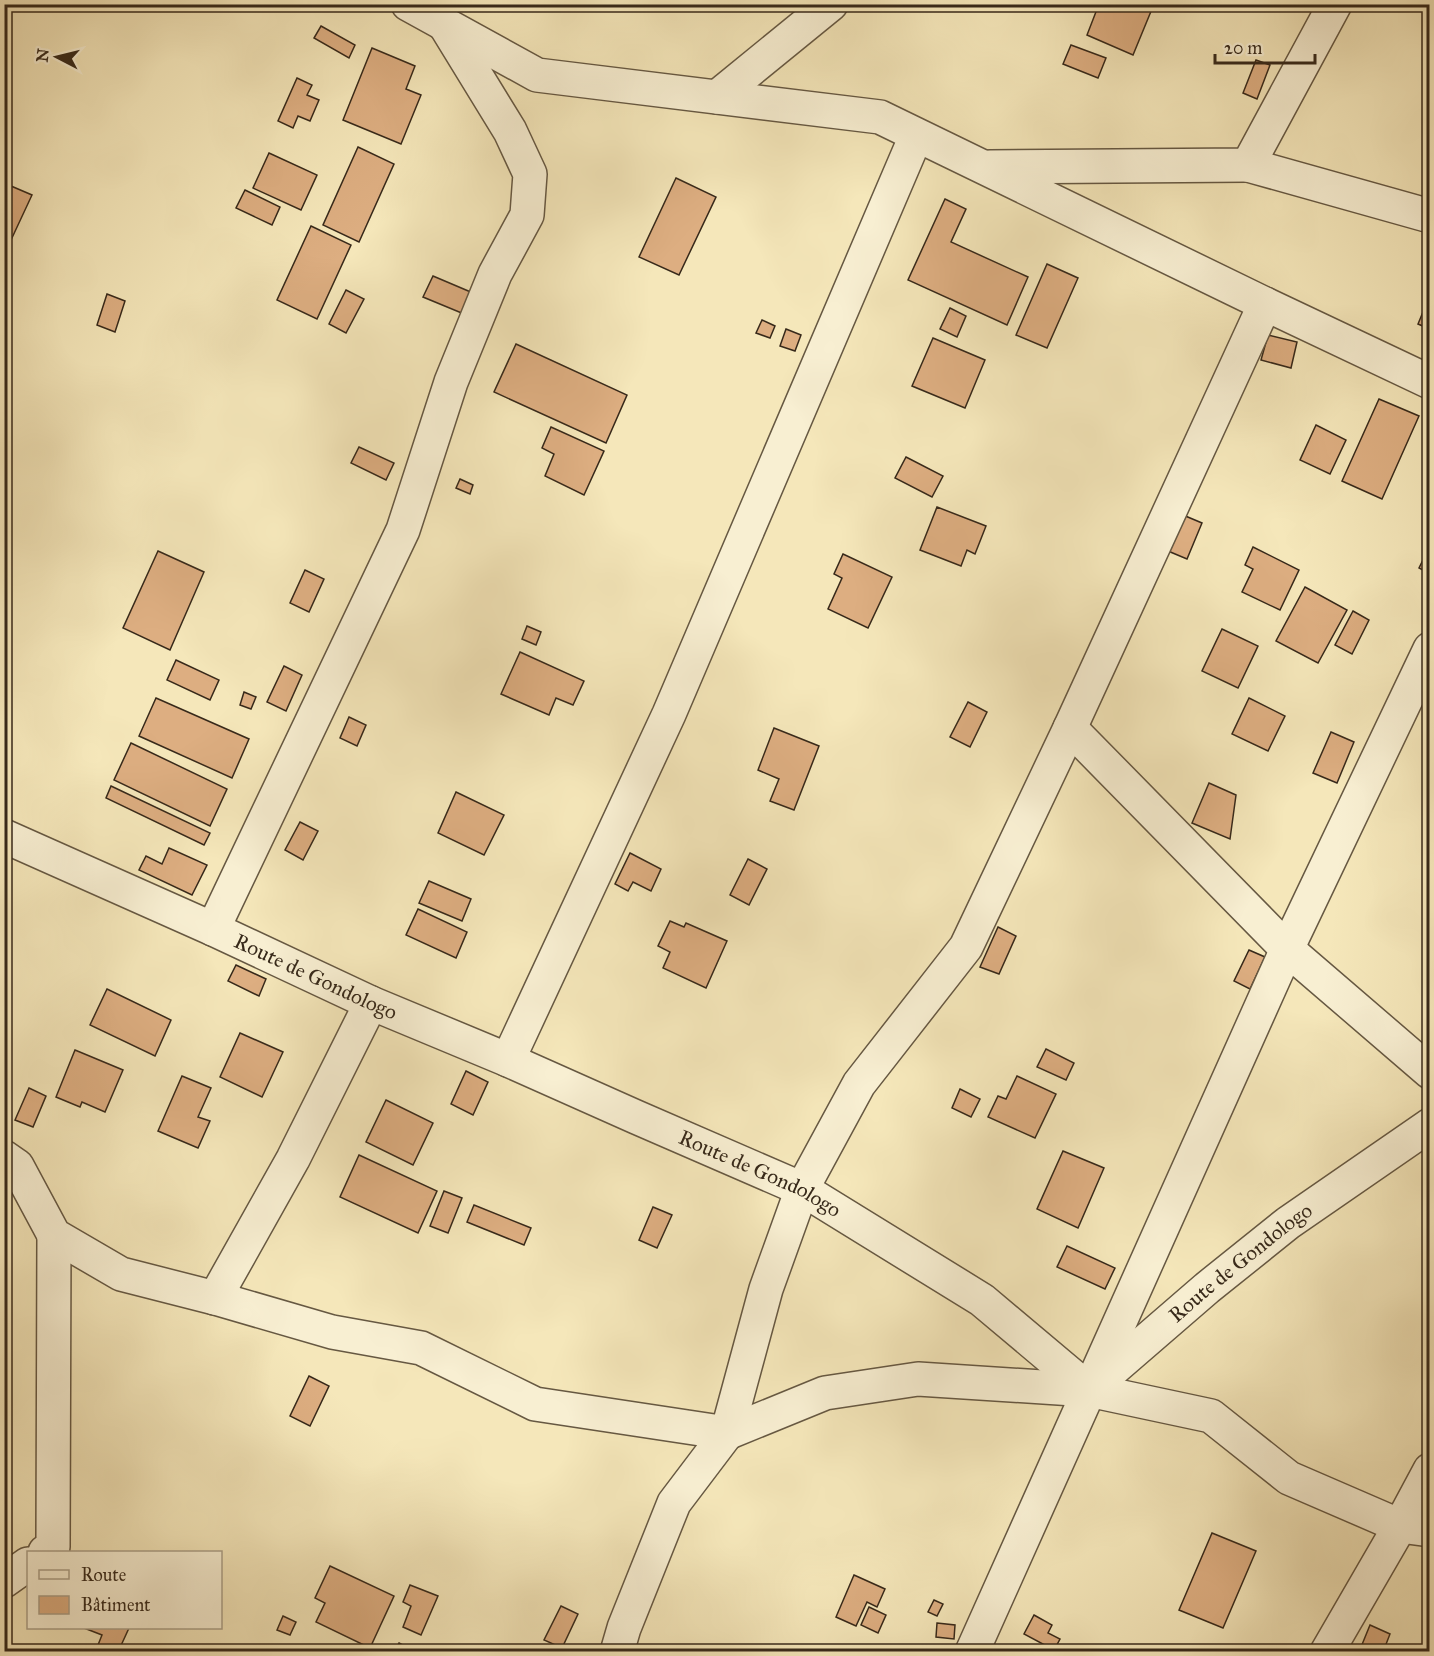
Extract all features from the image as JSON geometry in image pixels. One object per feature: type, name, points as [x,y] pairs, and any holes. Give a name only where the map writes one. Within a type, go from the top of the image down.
[{"type":"street","points":[[408,4],[537,75],[880,117],[1430,382]]},
{"type":"street","points":[[717,97],[831,4]]},
{"type":"street","points":[[1248,165],[1335,4]]},
{"type":"street","points":[[213,929],[403,530],[451,382],[495,274],[527,215],[530,174],[510,131],[444,25]]},
{"type":"street","points":[[508,1060],[669,714],[916,136]]},
{"type":"street","points":[[982,168],[1248,165],[1430,216]]},
{"type":"street","points":[[617,1652],[624,1628],[674,1503],[727,1433],[766,1288],[802,1189],[859,1084],[966,947],[1070,728],[1265,304]]},
{"type":"street","points":[[972,1652],[1287,949],[1430,649]]},
{"type":"street","points":[[1070,728],[1287,949],[1430,1072]]},
{"type":"street","name":"Route de Gondologo","points":[[4,836],[213,929],[371,1003],[508,1060],[802,1189],[982,1300],[1089,1390],[1207,1288],[1288,1223],[1430,1125]]},
{"type":"street","points":[[215,1298],[293,1159],[371,1003]]},
{"type":"street","points":[[4,1157],[17,1166],[54,1235],[52,1547],[46,1551]]},
{"type":"street","points":[[54,1235],[121,1274],[332,1332],[421,1348],[534,1404],[727,1433],[825,1393],[918,1379],[1089,1390],[1211,1416],[1289,1478],[1415,1528]]},
{"type":"street","points":[[1327,1652],[1415,1528],[1430,1470]]},
{"type":"street","points":[[4,1581],[27,1565]]},
{"type":"building","points":[[1099,4],[1154,4],[1133,55],[1087,35]]},
{"type":"building","points":[[321,26],[355,45],[349,58],[314,38]]},
{"type":"building","points":[[1071,45],[1106,58],[1098,78],[1063,64]]},
{"type":"building","points":[[372,48],[415,66],[406,89],[421,95],[401,144],[343,120]]},
{"type":"building","points":[[1256,60],[1270,65],[1257,99],[1243,93]]},
{"type":"building","points":[[297,78],[312,85],[307,95],[319,100],[310,121],[298,116],[293,128],[278,121]]},
{"type":"building","points":[[358,147],[394,164],[359,242],[323,225]]},
{"type":"building","points":[[269,153],[317,175],[301,210],[253,188]]},
{"type":"building","points":[[676,178],[716,197],[679,275],[639,257]]},
{"type":"building","points":[[4,183],[32,195],[4,255]]},
{"type":"building","points":[[245,190],[280,207],[272,225],[236,208]]},
{"type":"building","points":[[945,199],[966,209],[951,242],[1028,277],[1007,325],[908,280]]},
{"type":"building","points":[[311,226],[351,245],[317,319],[277,300]]},
{"type":"building","points":[[1047,264],[1078,278],[1047,348],[1016,335]]},
{"type":"building","points":[[433,276],[473,293],[464,314],[423,297]]},
{"type":"building","points":[[346,290],[364,299],[346,333],[329,324]]},
{"type":"building","points":[[107,294],[125,301],[115,332],[97,325]]},
{"type":"building","points":[[1430,295],[1430,329],[1418,324]]},
{"type":"building","points":[[950,308],[966,316],[957,337],[940,329]]},
{"type":"building","points":[[762,320],[775,326],[770,338],[756,333]]},
{"type":"building","points":[[786,329],[801,335],[795,351],[780,346]]},
{"type":"building","points":[[1268,335],[1297,342],[1291,368],[1261,360]]},
{"type":"building","points":[[933,338],[985,360],[965,408],[912,386]]},
{"type":"building","points":[[516,344],[627,395],[606,443],[494,392]]},
{"type":"building","points":[[1379,399],[1419,416],[1382,499],[1342,481]]},
{"type":"building","points":[[1316,425],[1346,440],[1330,474],[1300,460]]},
{"type":"building","points":[[551,427],[604,451],[584,495],[545,476],[554,454],[542,448]]},
{"type":"building","points":[[359,447],[394,463],[386,480],[351,463]]},
{"type":"building","points":[[906,457],[943,476],[932,497],[895,478]]},
{"type":"building","points":[[460,479],[473,485],[470,494],[456,488]]},
{"type":"building","points":[[937,507],[986,526],[975,554],[967,550],[961,566],[920,550]]},
{"type":"building","points":[[1183,515],[1202,523],[1187,559],[1168,551]]},
{"type":"building","points":[[1430,546],[1430,574],[1419,568]]},
{"type":"building","points":[[1253,547],[1299,570],[1280,610],[1242,592],[1253,569],[1245,565]]},
{"type":"building","points":[[158,551],[204,572],[170,650],[123,628]]},
{"type":"building","points":[[843,554],[892,577],[868,628],[828,609],[842,578],[834,574]]},
{"type":"building","points":[[305,570],[324,579],[309,612],[290,603]]},
{"type":"building","points":[[1305,587],[1347,610],[1318,663],[1276,641]]},
{"type":"building","points":[[1353,611],[1369,620],[1352,654],[1335,645]]},
{"type":"building","points":[[527,626],[541,632],[536,645],[522,639]]},
{"type":"building","points":[[1222,629],[1258,646],[1238,688],[1202,671]]},
{"type":"building","points":[[520,652],[584,681],[573,705],[556,698],[549,715],[501,694]]},
{"type":"building","points":[[176,660],[219,680],[210,700],[167,680]]},
{"type":"building","points":[[284,666],[302,675],[286,711],[267,702]]},
{"type":"building","points":[[244,692],[256,697],[251,709],[240,705]]},
{"type":"building","points":[[156,698],[249,739],[232,778],[139,736]]},
{"type":"building","points":[[1249,698],[1285,716],[1268,751],[1232,734]]},
{"type":"building","points":[[968,702],[987,712],[970,747],[950,737]]},
{"type":"building","points":[[349,717],[366,725],[357,746],[340,738]]},
{"type":"building","points":[[774,728],[819,746],[794,810],[770,801],[779,779],[758,770]]},
{"type":"building","points":[[1331,732],[1354,742],[1337,783],[1313,773]]},
{"type":"building","points":[[131,743],[227,789],[210,826],[114,780]]},
{"type":"building","points":[[1209,783],[1236,795],[1230,839],[1192,823]]},
{"type":"building","points":[[111,786],[210,833],[204,845],[106,798]]},
{"type":"building","points":[[456,792],[504,815],[484,855],[438,833]]},
{"type":"building","points":[[300,822],[318,831],[303,860],[285,850]]},
{"type":"building","points":[[169,848],[207,865],[192,895],[139,870],[146,856],[162,864]]},
{"type":"building","points":[[630,853],[661,869],[651,891],[633,882],[628,891],[615,884]]},
{"type":"building","points":[[748,859],[767,869],[749,905],[730,895]]},
{"type":"building","points":[[429,881],[471,899],[462,921],[419,903]]},
{"type":"building","points":[[418,909],[467,932],[456,958],[406,935]]},
{"type":"building","points":[[670,921],[684,927],[686,923],[727,941],[706,988],[663,968],[670,952],[658,946]]},
{"type":"building","points":[[998,927],[1016,936],[999,974],[980,967]]},
{"type":"building","points":[[1249,950],[1265,957],[1250,989],[1234,981]]},
{"type":"building","points":[[236,965],[266,979],[259,996],[228,981]]},
{"type":"building","points":[[107,989],[171,1020],[155,1056],[90,1025]]},
{"type":"building","points":[[240,1033],[283,1052],[262,1097],[220,1077]]},
{"type":"building","points":[[1046,1049],[1074,1063],[1066,1080],[1037,1067]]},
{"type":"building","points":[[75,1050],[123,1070],[105,1112],[82,1102],[80,1107],[56,1097]]},
{"type":"building","points":[[466,1071],[488,1082],[473,1115],[451,1104]]},
{"type":"building","points":[[182,1076],[211,1088],[198,1117],[210,1121],[198,1148],[158,1131]]},
{"type":"building","points":[[1017,1076],[1056,1094],[1035,1138],[988,1117],[998,1096],[1006,1099]]},
{"type":"building","points":[[29,1088],[46,1096],[33,1127],[15,1120]]},
{"type":"building","points":[[960,1089],[980,1099],[971,1117],[952,1108]]},
{"type":"building","points":[[386,1100],[433,1123],[413,1165],[366,1142]]},
{"type":"building","points":[[1063,1151],[1104,1168],[1078,1228],[1037,1209]]},
{"type":"building","points":[[359,1155],[437,1191],[418,1233],[340,1197]]},
{"type":"building","points":[[444,1191],[462,1198],[448,1233],[430,1226]]},
{"type":"building","points":[[474,1205],[531,1228],[524,1245],[467,1222]]},
{"type":"building","points":[[653,1207],[672,1215],[657,1248],[639,1240]]},
{"type":"building","points":[[1067,1246],[1115,1268],[1105,1289],[1057,1267]]},
{"type":"building","points":[[309,1376],[329,1386],[310,1426],[290,1416]]},
{"type":"building","points":[[1212,1533],[1256,1551],[1223,1628],[1179,1610]]},
{"type":"building","points":[[330,1566],[394,1596],[370,1648],[316,1622],[325,1603],[315,1598]]},
{"type":"building","points":[[854,1575],[885,1589],[877,1607],[867,1602],[856,1626],[836,1617]]},
{"type":"building","points":[[410,1585],[438,1596],[421,1635],[403,1627],[411,1606],[403,1602]]},
{"type":"building","points":[[934,1600],[943,1604],[937,1616],[928,1612]]},
{"type":"building","points":[[561,1606],[578,1614],[562,1648],[544,1640]]},
{"type":"building","points":[[869,1607],[886,1615],[878,1633],[861,1625]]},
{"type":"building","points":[[1034,1615],[1052,1625],[1048,1633],[1060,1639],[1054,1650],[1024,1634]]},
{"type":"building","points":[[283,1616],[296,1622],[290,1635],[277,1630]]},
{"type":"building","points":[[937,1623],[955,1625],[954,1639],[936,1637]]},
{"type":"building","points":[[1370,1625],[1390,1634],[1383,1652],[1359,1652]]},
{"type":"building","points":[[87,1629],[129,1629],[118,1652],[96,1650],[102,1635]]},
{"type":"building","points":[[399,1643],[412,1650],[411,1652],[394,1652]]}]
